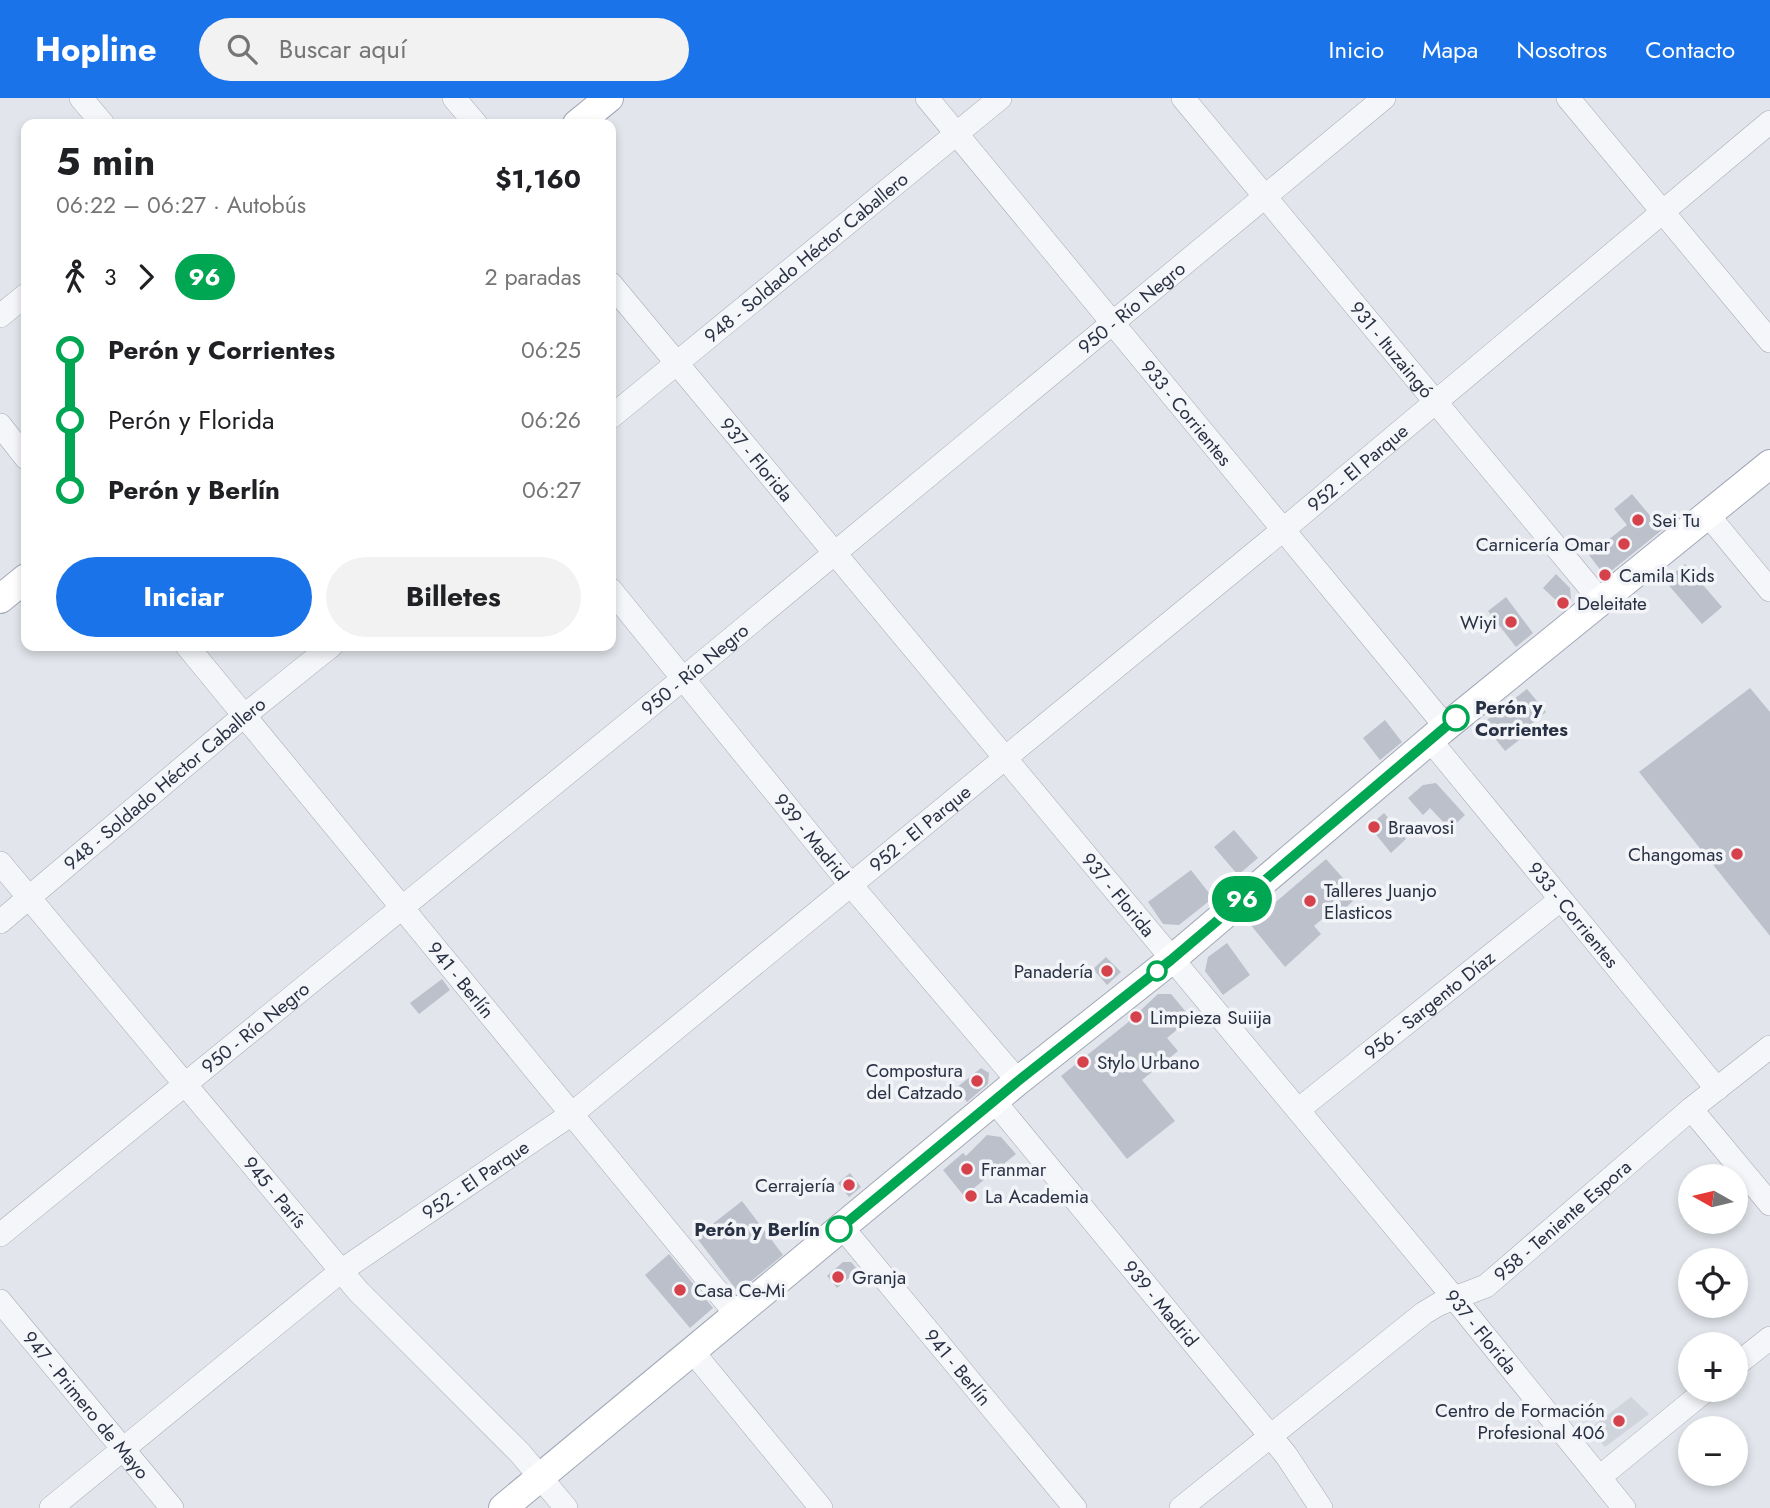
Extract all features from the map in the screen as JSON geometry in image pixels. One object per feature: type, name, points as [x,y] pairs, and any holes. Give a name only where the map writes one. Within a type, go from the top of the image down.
[{"type":"main road","points":[[583,119],[609,98]]},
{"type":"main road","points":[[503,1508],[1018,1081],[1171,960],[1438,733],[1770,464]]},
{"type":"main road","points":[[0,599],[21,582]]},
{"type":"street","points":[[81,98],[99,119]]},
{"type":"street","points":[[454,98],[472,119]]},
{"type":"street","name":"933 - Corrientes","points":[[927,98],[1284,529],[1560,900],[1717,1090]]},
{"type":"street","name":"948 - Soldado Héctor Caballero","points":[[616,413],[1000,98]]},
{"type":"street","name":"931 - Ituzaingó","points":[[1182,98],[1601,601]]},
{"type":"street","name":"950 - Río Negro","points":[[0,1235],[684,678],[832,552],[1384,98]]},
{"type":"street","points":[[1569,98],[1770,341]]},
{"type":"street","name":"952 - El Parque","points":[[51,1508],[341,1271],[573,1113],[1284,529],[1770,122]]},
{"type":"street","name":"937 - Florida","points":[[616,290],[1601,1475],[1625,1508]]},
{"type":"street","points":[[0,316],[21,299]]},
{"type":"street","points":[[0,425],[21,452]]},
{"type":"street","points":[[1708,515],[1770,590]]},
{"type":"street","name":"939 - Madrid","points":[[616,596],[850,884],[1018,1081]]},
{"type":"street","name":"941 - Berlín","points":[[191,651],[736,1314]]},
{"type":"street","name":"948 - Soldado Héctor Caballero","points":[[0,922],[325,651]]},
{"type":"street","name":"945 - París","points":[[0,863],[341,1271],[541,1476],[566,1508]]},
{"type":"street","name":"956 - Sargento Díaz","points":[[1298,1110],[1560,900]]},
{"type":"street","name":"958 - Teniente Espora","points":[[1181,1508],[1424,1313],[1486,1286],[1691,1109],[1770,1046]]},
{"type":"street","name":"939 - Madrid","points":[[995,1102],[1270,1437],[1321,1508]]},
{"type":"street","points":[[1691,1109],[1770,1204]]},
{"type":"street","name":"941 - Berlín","points":[[842,1227],[1075,1508]]},
{"type":"street","name":"947 - Primero de Mayo","points":[[0,1301],[172,1508]]},
{"type":"street","points":[[1748,1355],[1770,1338]]},
{"type":"street","points":[[693,1352],[821,1508]]},
{"type":"street","points":[[1601,1475],[1691,1402]]},
{"type":"shaded area","name":"Centro de Formación Profesional 406","points":[[1631,1397],[1649,1414],[1605,1447],[1589,1429]]},
{"type":"building","points":[[1632,494],[1662,530],[1605,576],[1589,555],[1627,525],[1614,509]]},
{"type":"building","points":[[1685,564],[1722,607],[1702,624],[1665,581]]},
{"type":"building","points":[[1556,574],[1570,588],[1571,599],[1563,607],[1543,588]]},
{"type":"building","name":"Wiyi","points":[[1506,597],[1533,633],[1516,647],[1488,611]]},
{"type":"building","name":"Changomas","points":[[1750,688],[1770,712],[1770,936],[1639,772]]},
{"type":"building","points":[[1527,689],[1546,712],[1524,730],[1527,734],[1505,751],[1483,723]]},
{"type":"building","points":[[1385,720],[1402,742],[1380,760],[1363,738]]},
{"type":"building","points":[[1436,783],[1465,815],[1450,829],[1430,808],[1423,815],[1408,798],[1423,785]]},
{"type":"building","points":[[1384,813],[1406,839],[1391,853],[1369,826]]},
{"type":"building","points":[[1234,830],[1258,858],[1238,875],[1214,847]]},
{"type":"building","points":[[1326,859],[1359,896],[1339,913],[1334,909],[1314,926],[1321,934],[1285,967],[1250,924]]},
{"type":"building","points":[[1191,870],[1213,898],[1179,925],[1163,924],[1148,902]]},
{"type":"building","points":[[1227,943],[1250,975],[1223,995],[1205,971],[1208,957]]},
{"type":"building","name":"Panadería","points":[[1106,957],[1121,972],[1107,985],[1093,969]]},
{"type":"building","points":[[442,979],[450,990],[419,1014],[410,1003]]},
{"type":"building","points":[[1158,994],[1171,994],[1191,1018],[1167,1038],[1178,1051],[1142,1080],[1175,1121],[1127,1159],[1061,1076],[1126,1024]]},
{"type":"building","name":"Compostura del Catzado","points":[[981,1068],[989,1073],[988,1084],[967,1102],[956,1088]]},
{"type":"building","points":[[987,1135],[1001,1137],[1016,1154],[964,1196],[943,1170],[963,1153],[966,1156]]},
{"type":"building","name":"Cerrajería","points":[[850,1173],[861,1187],[849,1197],[838,1183]]},
{"type":"building","points":[[742,1201],[783,1255],[738,1292],[696,1237]]},
{"type":"building","name":"Casa Ce-Mi","points":[[669,1254],[713,1308],[690,1328],[645,1275]]},
{"type":"building","name":"Granja","points":[[843,1262],[851,1262],[858,1270],[837,1288],[827,1276]]},
{"type":"bus line","name":"96","points":[[839,1229],[1018,1081],[1171,960],[1456,718]]},
{"type":"place","name":"Sei Tu","points":[[1638,520]]},
{"type":"place","name":"Carnicería Omar","points":[[1624,544]]},
{"type":"place","name":"Camila Kids","points":[[1605,575]]},
{"type":"place","name":"Deleitate","points":[[1563,603]]},
{"type":"place","name":"Wiyi","points":[[1511,622]]},
{"type":"place","name":"Perón y Corrientes","points":[[1456,718]]},
{"type":"place","name":"Braavosi","points":[[1374,827]]},
{"type":"place","name":"Changomas","points":[[1737,854]]},
{"type":"place","name":"Talleres Juanjo Elasticos","points":[[1310,901]]},
{"type":"place","name":"Panadería","points":[[1107,971]]},
{"type":"place","name":"Limpieza Suiija","points":[[1136,1017]]},
{"type":"place","name":"Stylo Urbano","points":[[1083,1062]]},
{"type":"place","name":"Compostura del Catzado","points":[[977,1081]]},
{"type":"place","name":"Franmar","points":[[967,1169]]},
{"type":"place","name":"Cerrajería","points":[[849,1185]]},
{"type":"place","name":"La Academia","points":[[971,1196]]},
{"type":"place","name":"Perón y Berlín","points":[[839,1229]]},
{"type":"place","name":"Granja","points":[[838,1277]]},
{"type":"place","name":"Casa Ce-Mi","points":[[680,1290]]},
{"type":"place","name":"Centro de Formación Profesional 406","points":[[1619,1421]]}]
